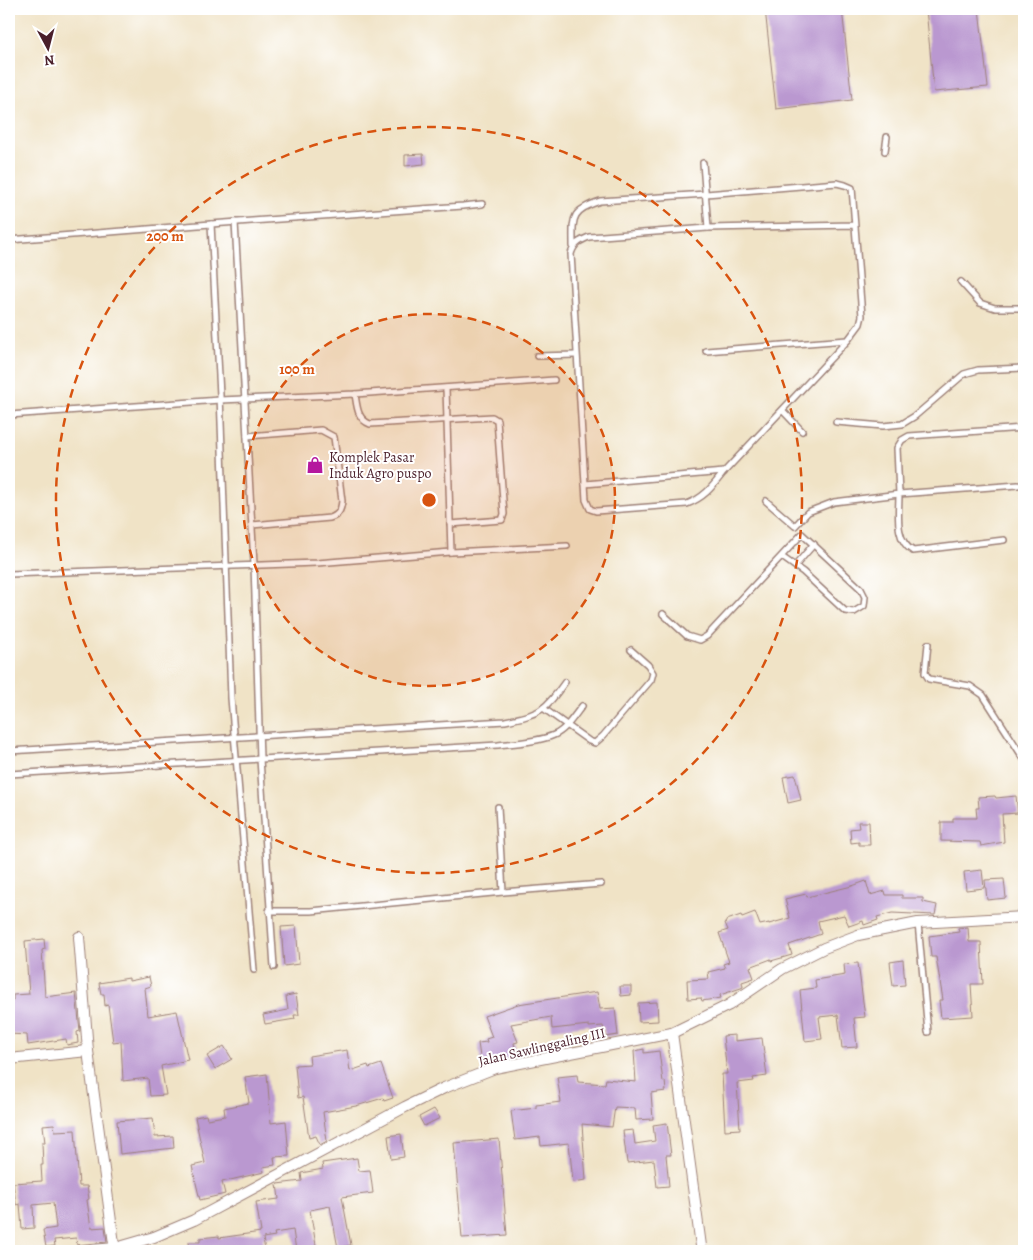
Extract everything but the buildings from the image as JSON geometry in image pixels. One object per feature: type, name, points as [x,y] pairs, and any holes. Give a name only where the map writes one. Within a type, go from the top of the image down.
[{"type":"street","name":"Jalan Sawlinggaling III","points":[[79,1251],[115,1250],[154,1237],[194,1220],[313,1155],[444,1088],[495,1068],[672,1033],[729,1005],[782,969],[824,948],[858,935],[918,922],[1024,917]]},
{"type":"street","points":[[79,937],[88,1051],[115,1250]]},
{"type":"street","points":[[672,1033],[701,1246]]},
{"type":"street","points":[[9,1059],[88,1051]]},
{"type":"lane","points":[[885,151],[887,137]]},
{"type":"lane","points":[[703,163],[708,228]]},
{"type":"lane","points":[[837,184],[852,188],[862,316],[860,324],[848,340],[783,411],[724,472],[708,492],[699,499],[687,504],[596,511],[590,508],[586,500],[570,254],[573,246],[573,219],[583,206],[600,200],[706,194],[837,184]]},
{"type":"lane","points":[[9,240],[482,204]]},
{"type":"lane","points":[[235,222],[254,564],[260,759],[274,967]]},
{"type":"lane","points":[[210,224],[220,400],[234,736],[254,970]]},
{"type":"lane","points":[[573,246],[589,237],[708,228],[854,225]]},
{"type":"lane","points":[[961,282],[980,303],[995,308],[1024,308]]},
{"type":"lane","points":[[706,350],[848,340]]},
{"type":"lane","points":[[537,356],[576,355]]},
{"type":"lane","points":[[836,422],[883,426],[902,424],[915,416],[964,374],[978,370],[1024,368]]},
{"type":"lane","points":[[9,414],[220,400],[355,394],[554,380]]},
{"type":"lane","points":[[446,388],[451,552]]},
{"type":"lane","points":[[355,394],[360,416],[363,422],[370,424],[492,417],[497,420],[504,514],[502,520],[450,524]]},
{"type":"lane","points":[[783,411],[802,431]]},
{"type":"lane","points":[[1004,540],[913,551],[906,547],[900,534],[897,448],[902,440],[909,436],[1024,428]]},
{"type":"lane","points":[[247,436],[320,430],[334,436],[342,501],[341,510],[336,516],[330,518],[252,524]]},
{"type":"lane","points":[[585,484],[724,472]]},
{"type":"lane","points":[[795,526],[808,512],[834,502],[899,494],[1018,485]]},
{"type":"lane","points":[[766,501],[861,589],[865,597],[864,606],[854,612],[845,611],[795,566],[782,557]]},
{"type":"lane","points":[[663,614],[687,636],[700,640],[707,636],[802,534]]},
{"type":"lane","points":[[795,566],[814,544]]},
{"type":"lane","points":[[9,574],[317,563],[451,552],[567,546]]},
{"type":"lane","points":[[928,644],[925,673],[929,679],[970,686],[983,695],[1024,759]]},
{"type":"lane","points":[[543,708],[589,741],[595,743],[652,680],[653,673],[648,665],[631,650]]},
{"type":"lane","points":[[9,751],[505,721],[529,716],[543,708],[565,682]]},
{"type":"lane","points":[[9,774],[498,745],[536,740],[555,735],[582,706]]},
{"type":"lane","points":[[498,808],[503,892]]},
{"type":"lane","points":[[270,911],[311,911],[602,884]]},
{"type":"lane","points":[[918,922],[928,1032]]},
{"type":"place","name":"Komplek Pasar Induk Agro puspo","points":[[315,465]]}]
